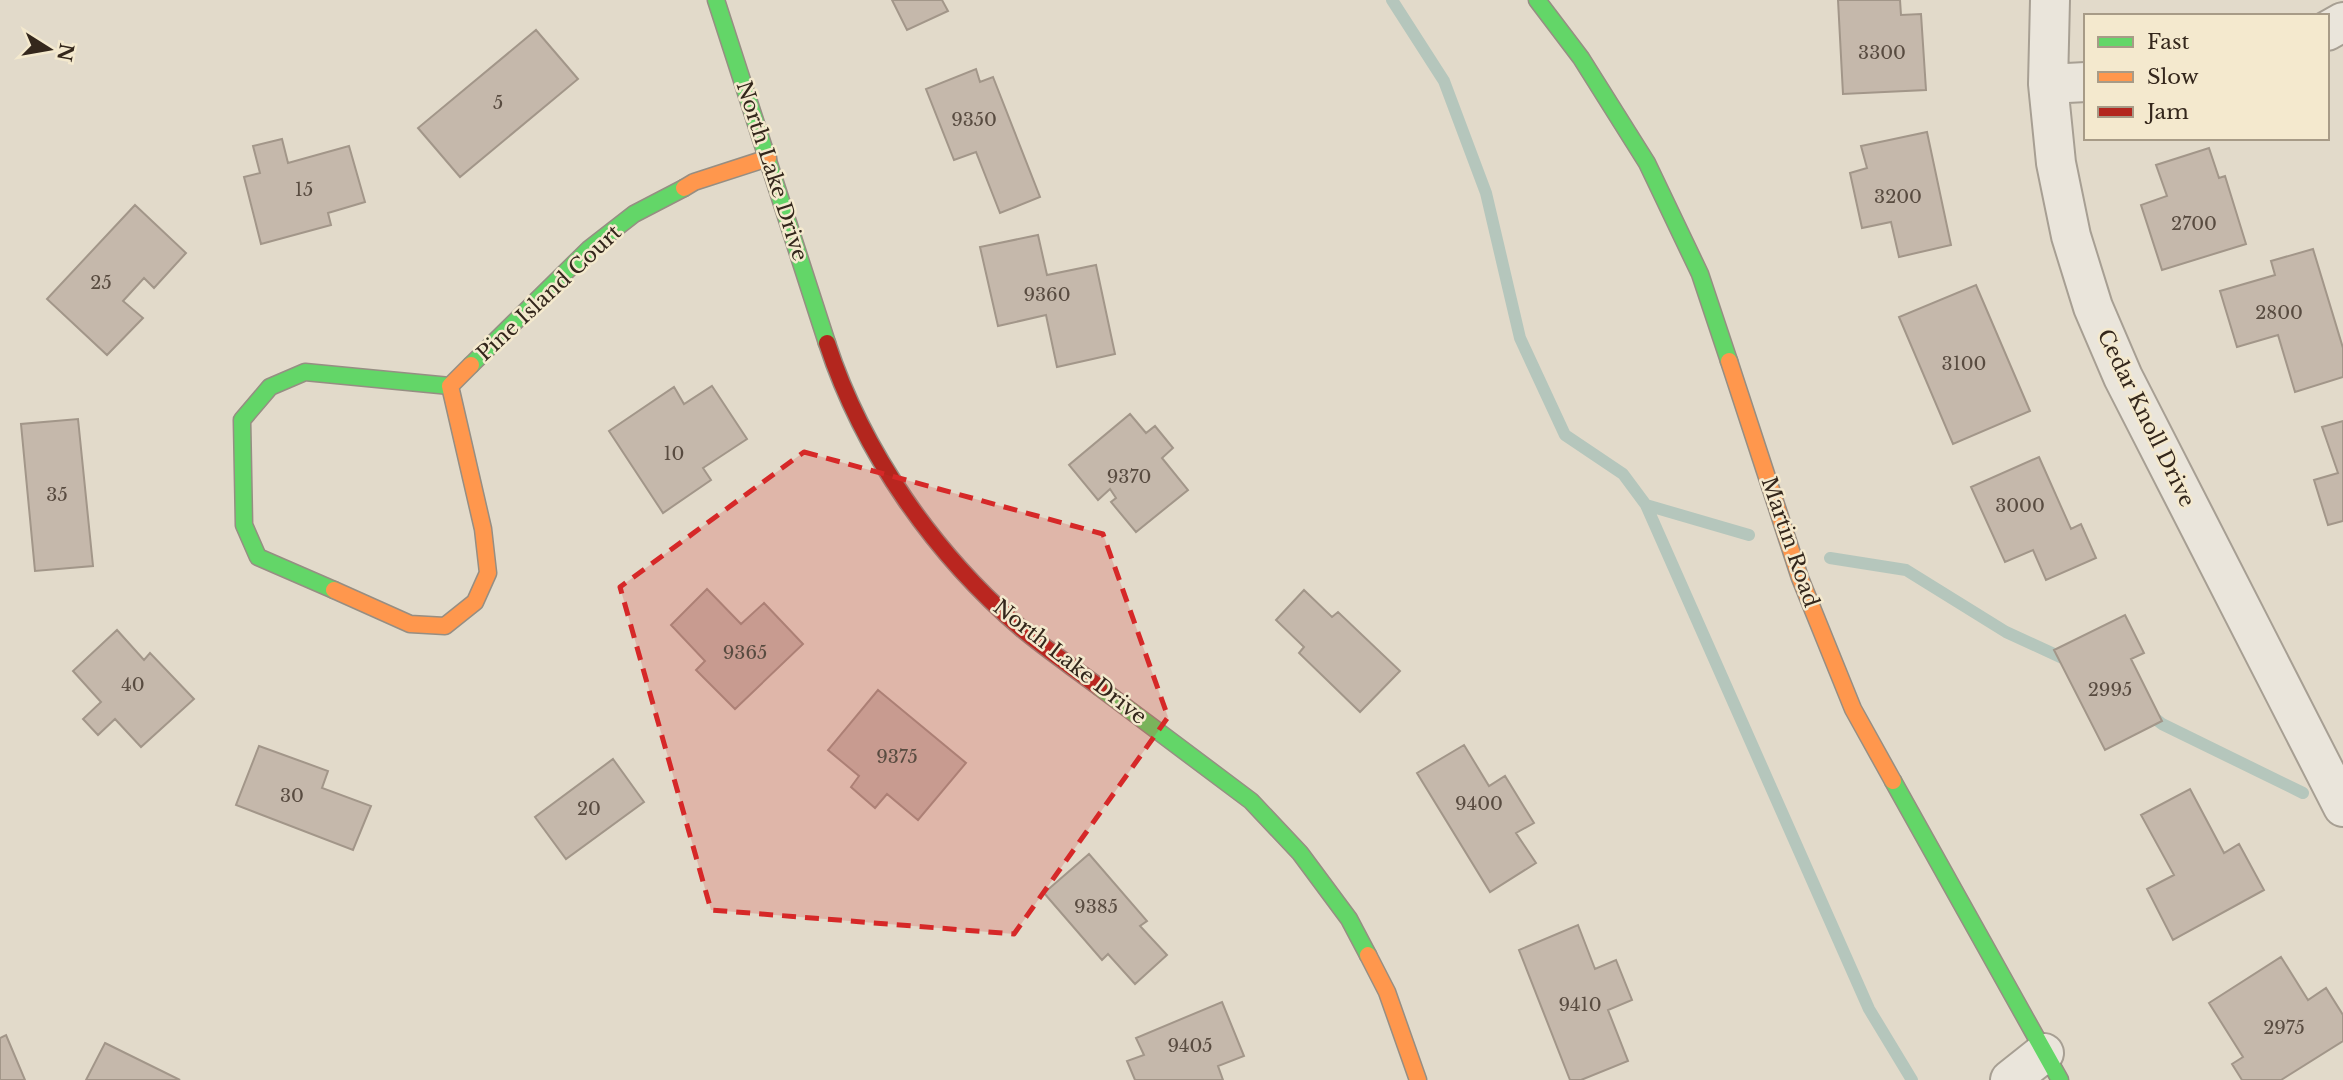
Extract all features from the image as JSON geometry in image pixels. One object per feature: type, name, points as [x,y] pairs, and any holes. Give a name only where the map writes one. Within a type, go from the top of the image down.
[{"type":"street","name":"North Lake Drive","points":[[716,0],[841,383],[878,456],[923,525],[970,580],[1023,630],[1251,801],[1300,853],[1349,919],[1387,992],[1418,1080]]},
{"type":"street","name":"Martin Road","points":[[1537,0],[1581,58],[1647,163],[1700,274],[1800,578],[1853,709],[2052,1066]]},
{"type":"street","name":"Cedar Knoll Drive","points":[[2050,0],[2048,84],[2056,163],[2071,236],[2092,307],[2123,377],[2343,807]]},
{"type":"street","points":[[2048,84],[2084,82]]},
{"type":"street","name":"Pine Island Court","points":[[450,386],[589,249],[634,214],[694,182],[768,159]]},
{"type":"street","points":[[305,372],[450,386],[483,529],[488,573],[475,602],[445,626],[410,624],[258,557],[244,525],[242,420],[270,387],[305,372]]},
{"type":"street","points":[[2010,1080],[2052,1066]]},
{"type":"highlighted area","points":[[804,452],[1103,534],[1168,717],[1014,934],[711,910],[620,587]]},
{"type":"building","points":[[892,0],[942,0],[948,11],[907,30]]},
{"type":"building","points":[[1838,0],[1900,0],[1901,15],[1921,14],[1926,90],[1843,94]]},
{"type":"building","points":[[536,30],[578,79],[460,177],[418,128]]},
{"type":"building","points":[[976,69],[980,82],[993,77],[1040,197],[1000,213],[976,152],[954,160],[926,89]]},
{"type":"building","points":[[1927,132],[1951,245],[1899,257],[1891,222],[1862,228],[1850,173],[1867,168],[1861,146]]},
{"type":"building","points":[[282,139],[288,163],[349,146],[365,202],[328,213],[331,225],[261,244],[244,177],[260,173],[253,146]]},
{"type":"building","points":[[2209,148],[2219,178],[2225,176],[2246,244],[2162,270],[2141,205],[2167,196],[2156,165]]},
{"type":"building","points":[[135,205],[186,253],[154,288],[144,278],[123,301],[143,318],[107,355],[47,299]]},
{"type":"building","points":[[1038,235],[1047,275],[1096,265],[1115,354],[1057,367],[1046,315],[998,326],[980,247]]},
{"type":"building","points":[[2313,249],[2343,348],[2343,377],[2295,392],[2278,335],[2237,347],[2220,291],[2275,275],[2271,261]]},
{"type":"building","points":[[1976,285],[2030,411],[1953,444],[1899,317]]},
{"type":"building","points":[[712,386],[747,439],[703,468],[711,480],[663,513],[609,431],[674,387],[684,404]]},
{"type":"building","points":[[1130,414],[1146,433],[1155,426],[1173,448],[1162,458],[1188,490],[1136,532],[1111,502],[1116,498],[1110,489],[1098,500],[1069,465]]},
{"type":"building","points":[[78,419],[93,566],[35,571],[21,424]]},
{"type":"building","points":[[2343,421],[2343,521],[2328,525],[2314,480],[2338,473],[2322,427]]},
{"type":"building","points":[[2039,457],[2071,529],[2081,524],[2096,558],[2046,580],[2033,550],[2005,562],[1971,487]]},
{"type":"building","points":[[707,589],[741,624],[764,603],[803,644],[735,709],[696,670],[705,661],[671,625]]},
{"type":"building","points":[[1304,590],[1332,617],[1338,612],[1400,671],[1360,712],[1299,653],[1304,647],[1276,620]]},
{"type":"building","points":[[2125,615],[2144,653],[2131,659],[2162,721],[2105,750],[2054,650]]},
{"type":"building","points":[[117,630],[144,660],[150,653],[194,699],[141,747],[115,719],[98,735],[83,719],[101,702],[73,671]]},
{"type":"building","points":[[878,690],[966,763],[918,820],[887,794],[875,808],[851,787],[859,776],[828,750]]},
{"type":"building","points":[[1464,745],[1489,786],[1505,776],[1534,823],[1516,833],[1536,863],[1490,892],[1417,773]]},
{"type":"building","points":[[259,746],[328,771],[322,788],[371,806],[353,850],[236,805]]},
{"type":"building","points":[[613,759],[644,802],[566,859],[535,817]]},
{"type":"building","points":[[2190,789],[2224,853],[2239,844],[2264,890],[2173,940],[2147,889],[2174,875],[2141,815]]},
{"type":"building","points":[[1089,854],[1147,921],[1140,926],[1167,955],[1135,984],[1108,954],[1102,960],[1044,893]]},
{"type":"building","points":[[1578,925],[1595,969],[1616,960],[1632,1000],[1608,1010],[1628,1061],[1581,1080],[1570,1080],[1519,950]]},
{"type":"building","points":[[2281,957],[2308,1000],[2326,988],[2343,1015],[2343,1041],[2281,1080],[2242,1080],[2232,1064],[2243,1057],[2209,1003]]},
{"type":"building","points":[[1222,1002],[1244,1056],[1218,1066],[1223,1080],[1135,1080],[1127,1061],[1144,1055],[1136,1038]]},
{"type":"building","points":[[6,1035],[25,1080],[0,1080],[0,1038]]},
{"type":"building","points":[[105,1043],[180,1080],[86,1080]]},
{"type":"waterway","points":[[1392,0],[1444,81],[1486,193],[1520,338],[1565,435],[1623,474],[1646,505],[1869,1009],[1912,1080]]},
{"type":"waterway","points":[[1646,505],[1749,535]]},
{"type":"waterway","points":[[1830,558],[1906,570],[2006,632],[2069,661]]},
{"type":"waterway","points":[[2148,713],[2162,724],[2303,793]]},
{"type":"traffic: fast","points":[[716,0],[827,343]]},
{"type":"traffic: fast","points":[[1537,0],[1581,58],[1647,163],[1700,274],[1729,361]]},
{"type":"traffic: fast","points":[[471,365],[589,249],[634,214],[684,188]]},
{"type":"traffic: fast","points":[[334,590],[258,557],[244,525],[242,420],[270,387],[305,372],[450,386]]},
{"type":"traffic: fast","points":[[1099,687],[1251,801],[1300,853],[1349,919],[1368,955]]},
{"type":"traffic: fast","points":[[1893,781],[2060,1080]]},
{"type":"traffic: slow","points":[[684,188],[694,182],[768,158]]},
{"type":"traffic: slow","points":[[1729,361],[1800,578],[1853,709],[1893,781]]},
{"type":"traffic: slow","points":[[334,590],[410,624],[445,626],[475,602],[488,573],[483,529],[450,386],[471,365]]},
{"type":"traffic: slow","points":[[1368,955],[1387,992],[1418,1080]]},
{"type":"traffic: jam","points":[[827,343],[860,424],[905,500],[932,535],[990,600],[1022,629],[1099,687]]}]
